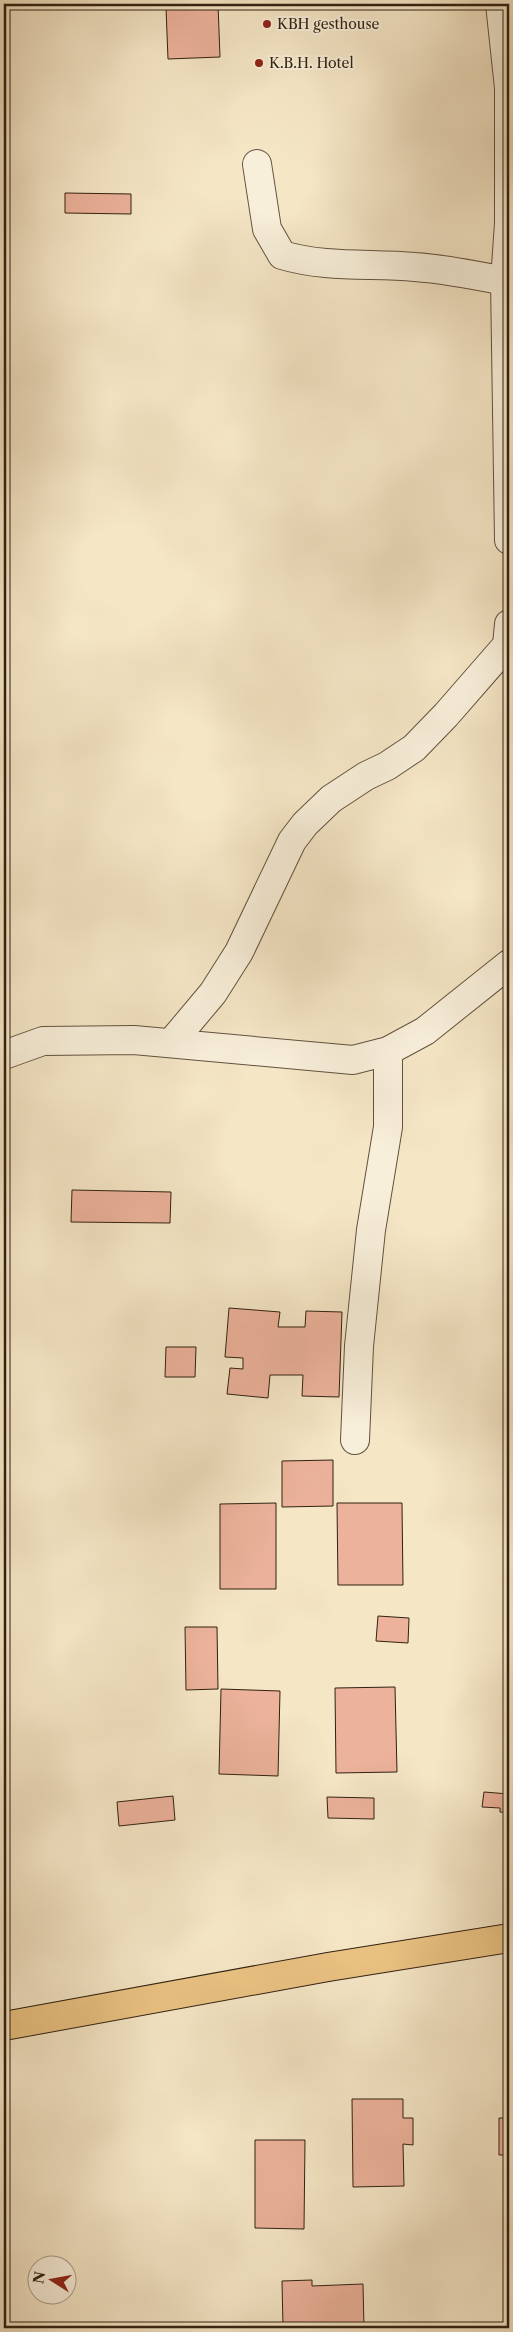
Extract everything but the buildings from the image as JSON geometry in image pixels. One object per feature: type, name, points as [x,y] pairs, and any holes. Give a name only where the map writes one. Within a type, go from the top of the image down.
[{"type":"highway","points":[[4,2026],[328,1967],[509,1938]]},
{"type":"street","points":[[500,4],[509,88],[509,223],[505,281],[509,540]]},
{"type":"street","points":[[257,164],[267,229],[282,255],[303,261],[415,266],[505,281]]},
{"type":"street","points":[[171,1044],[213,993],[239,952],[292,841],[304,824],[331,799],[414,748],[446,715],[509,643]]},
{"type":"street","points":[[4,1055],[43,1041],[134,1040],[353,1060],[388,1051],[425,1031],[509,964]]},
{"type":"street","points":[[355,1440],[359,1346],[370,1230],[388,1128],[388,1051]]},
{"type":"place","name":"KBH gesthouse","points":[[267,24]]},
{"type":"place","name":"K.B.H. Hotel","points":[[259,63]]}]
